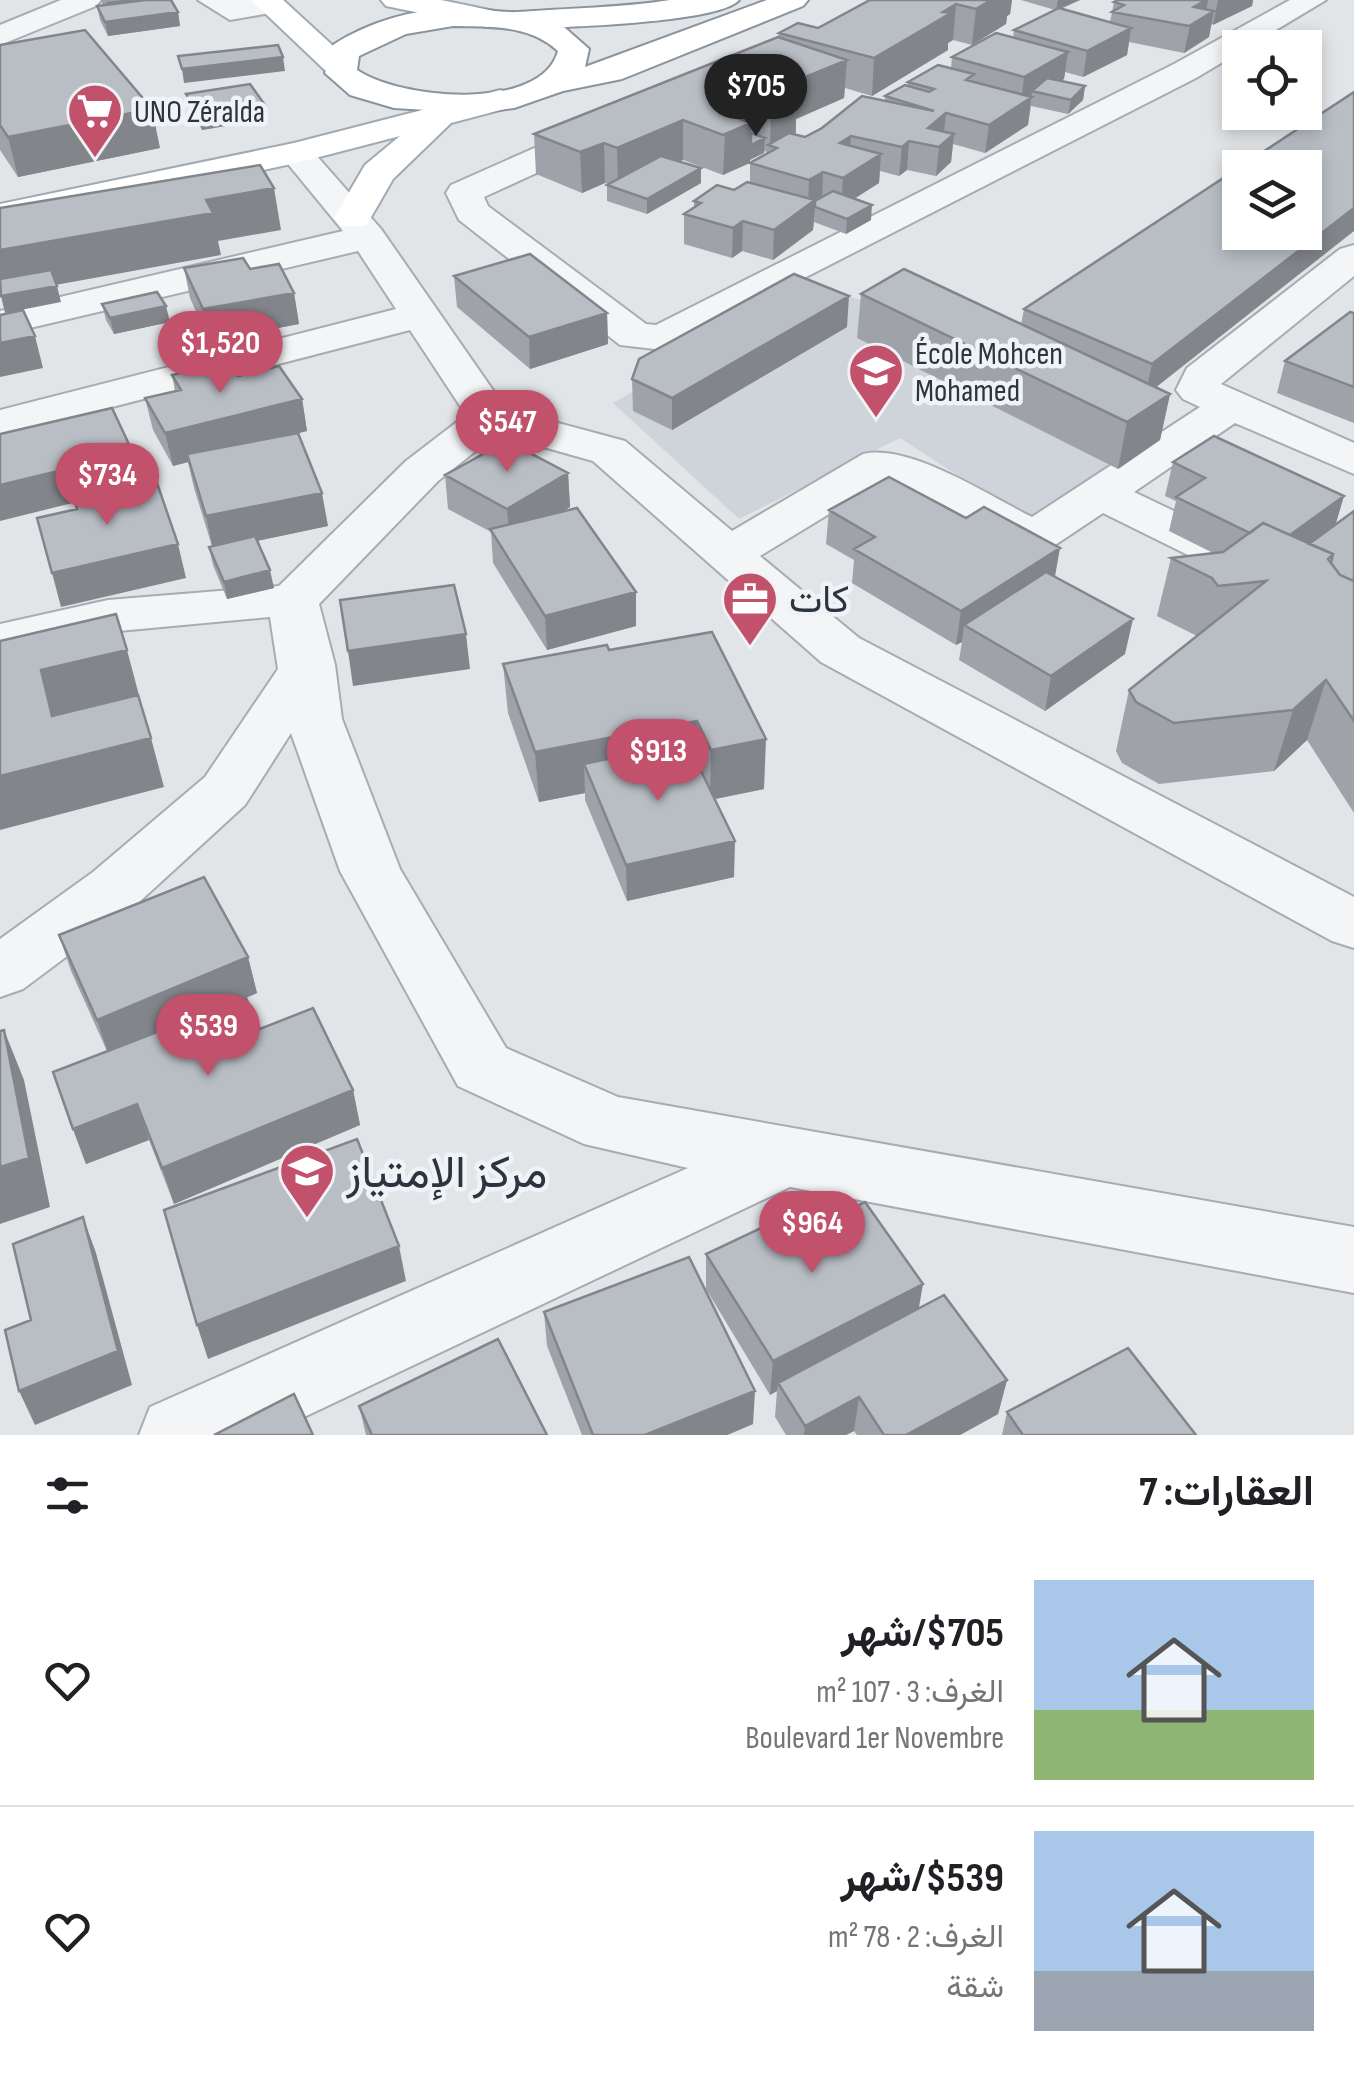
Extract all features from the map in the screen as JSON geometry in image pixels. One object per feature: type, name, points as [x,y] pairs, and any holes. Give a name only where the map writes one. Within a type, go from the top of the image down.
[{"type":"main road","points":[[296,153],[330,122],[346,93],[344,52],[386,29],[435,19],[626,16],[724,0]]},
{"type":"main road","points":[[0,216],[296,153],[632,65],[793,0]]},
{"type":"main road","points":[[397,1],[549,30],[574,49],[576,60],[555,83]]},
{"type":"main road","points":[[276,2],[364,91],[408,102],[464,104],[500,100]]},
{"type":"main road","points":[[360,228],[378,173],[448,114]]},
{"type":"street","points":[[0,36],[86,0]]},
{"type":"street","points":[[212,0],[230,10],[276,2]]},
{"type":"street","points":[[642,113],[484,180],[464,193],[472,212],[635,336],[649,340],[663,338],[1185,72],[1311,0]]},
{"type":"street","points":[[296,153],[360,228],[423,314],[490,418],[610,450],[840,650],[1354,925]]},
{"type":"street","points":[[0,323],[360,228]]},
{"type":"street","points":[[1354,257],[1202,377],[1198,390],[1354,460]]},
{"type":"street","points":[[0,423],[423,314]]},
{"type":"street","points":[[730,552],[871,465],[894,467],[1029,536],[1042,534],[1231,406]]},
{"type":"street","points":[[0,641],[60,622],[191,606],[293,601],[422,472],[490,418]]},
{"type":"street","points":[[1103,495],[1354,617]]},
{"type":"street","points":[[293,601],[308,664],[314,719],[370,872],[482,1067],[610,1124],[1354,1260]]},
{"type":"street","points":[[0,972],[115,888],[225,791],[308,664]]},
{"type":"street","points":[[179,1435],[786,1156]]},
{"type":"shaded area","name":"École Mohcen Mohamed","points":[[818,286],[900,313],[1160,440],[1034,525],[900,438],[739,519],[613,403]]},
{"type":"building","points":[[171,0],[178,12],[105,22],[97,6]]},
{"type":"building","points":[[870,0],[991,0],[976,9],[956,4],[943,12],[951,13],[874,58],[779,33],[798,23],[818,28]]},
{"type":"building","points":[[1206,0],[1194,7],[1214,11],[1189,26],[1112,12],[1124,5],[1114,2]]},
{"type":"building","points":[[1059,8],[1131,28],[1087,51],[1014,30]]},
{"type":"building","points":[[85,30],[152,109],[8,137],[0,125],[0,45]]},
{"type":"building","points":[[996,33],[1068,52],[1024,77],[952,57]]},
{"type":"building","points":[[778,37],[847,60],[769,92],[797,103],[771,114],[746,105],[726,114],[751,123],[723,135],[683,120],[617,148],[604,143],[580,152],[534,134]]},
{"type":"building","points":[[278,45],[283,57],[182,69],[178,56]]},
{"type":"building","points":[[938,65],[974,74],[966,80],[1032,97],[989,125],[946,113],[928,128],[954,134],[939,147],[909,141],[902,147],[851,136],[840,143],[881,154],[843,178],[823,172],[809,180],[750,163],[777,148],[768,145],[789,133],[805,137],[822,128],[862,96],[934,111],[885,96],[905,85],[929,92],[934,89],[908,82]]},
{"type":"building","points":[[1047,78],[1085,86],[1071,100],[1032,91]]},
{"type":"building","points":[[250,84],[265,105],[200,116],[186,94]]},
{"type":"building","points":[[1354,92],[1354,208],[1322,233],[1322,150],[1266,150],[1296,130],[1322,130],[1322,113]]},
{"type":"building","points":[[751,133],[765,138],[751,145]]},
{"type":"building","points":[[661,156],[701,168],[647,199],[607,185]]},
{"type":"building","points":[[260,165],[274,188],[206,200],[213,213],[0,250],[0,208]]},
{"type":"building","points":[[1222,179],[1222,250],[1300,250],[1152,364],[1024,309]]},
{"type":"building","points":[[747,182],[815,200],[774,230],[743,221],[733,228],[684,214],[701,203],[694,201],[717,185],[734,190]]},
{"type":"building","points":[[833,191],[872,205],[847,219],[815,207],[815,201]]},
{"type":"building","points":[[530,254],[607,313],[529,337],[454,276]]},
{"type":"building","points":[[243,258],[250,269],[279,264],[294,293],[203,309],[184,268]]},
{"type":"building","points":[[904,269],[1170,394],[1127,422],[861,294]]},
{"type":"building","points":[[51,270],[57,286],[1,296],[0,279]]},
{"type":"building","points":[[794,274],[849,296],[672,398],[632,379],[639,359]]},
{"type":"building","points":[[157,292],[166,306],[110,318],[102,304]]},
{"type":"building","points":[[23,310],[35,336],[0,343],[0,315]]},
{"type":"building","points":[[1350,312],[1354,313],[1354,387],[1285,361]]},
{"type":"building","points":[[228,362],[238,376],[279,366],[302,399],[165,433],[145,398],[181,390],[172,375]]},
{"type":"building","points":[[112,408],[133,453],[0,485],[0,434]]},
{"type":"building","points":[[298,433],[322,493],[206,516],[187,454]]},
{"type":"building","points":[[1214,436],[1344,496],[1290,535],[1263,523],[1250,533],[1176,497],[1205,478],[1173,462]]},
{"type":"building","points":[[507,441],[568,473],[507,509],[445,475]]},
{"type":"building","points":[[889,477],[966,518],[984,507],[1060,548],[961,611],[854,549],[875,537],[829,510]]},
{"type":"building","points":[[157,483],[178,544],[52,573],[37,518],[77,509],[75,501]]},
{"type":"building","points":[[577,508],[636,592],[545,616],[490,529]]},
{"type":"building","points":[[1354,511],[1354,581],[1340,575],[1331,563],[1333,554],[1309,544]]},
{"type":"building","points":[[1263,523],[1333,554],[1328,559],[1340,575],[1354,581],[1354,721],[1326,680],[1293,710],[1174,723],[1136,702],[1129,690],[1266,581],[1218,586],[1212,578],[1171,558],[1223,552]]},
{"type":"building","points":[[255,536],[270,570],[224,582],[209,547]]},
{"type":"building","points":[[1046,572],[1133,619],[1051,676],[964,625]]},
{"type":"building","points":[[454,585],[466,634],[348,651],[340,600]]},
{"type":"building","points":[[116,614],[127,650],[41,670],[52,716],[138,695],[151,738],[0,776],[0,641]]},
{"type":"building","points":[[712,632],[766,739],[711,750],[697,721],[535,752],[503,664],[607,645],[609,650]]},
{"type":"building","points":[[687,742],[735,841],[626,865],[584,764]]},
{"type":"building","points":[[204,877],[248,957],[97,1020],[59,935]]},
{"type":"building","points":[[246,998],[260,1029],[313,1008],[353,1090],[162,1168],[137,1104],[73,1129],[53,1072]]},
{"type":"building","points":[[4,1030],[29,1158],[0,1167],[0,1031]]},
{"type":"building","points":[[357,1139],[399,1246],[197,1325],[164,1210]]},
{"type":"building","points":[[865,1202],[923,1284],[773,1361],[706,1254],[791,1214],[804,1232]]},
{"type":"building","points":[[83,1217],[118,1351],[19,1391],[5,1330],[31,1320],[13,1244]]},
{"type":"building","points":[[689,1257],[755,1391],[645,1435],[593,1435],[544,1312]]},
{"type":"building","points":[[944,1295],[1007,1380],[906,1435],[884,1435],[859,1397],[805,1426],[778,1383]]},
{"type":"building","points":[[498,1339],[547,1435],[372,1435],[359,1406]]},
{"type":"building","points":[[1128,1348],[1196,1435],[1023,1435],[1007,1412]]},
{"type":"building","points":[[294,1394],[313,1435],[214,1435]]},
{"type":"place","name":"UNO Zéralda","points":[[95,160]]},
{"type":"place","name":"École Mohcen Mohamed","points":[[876,420]]},
{"type":"place","name":"كات","points":[[750,648]]},
{"type":"place","name":"مركز الإمتياز","points":[[307,1220]]}]
